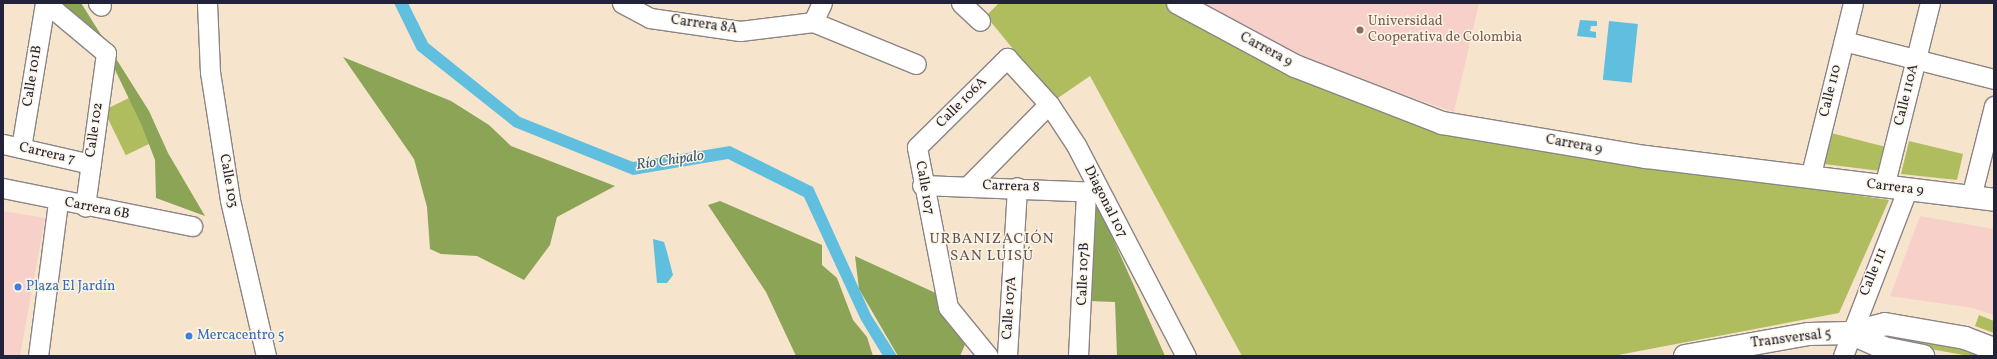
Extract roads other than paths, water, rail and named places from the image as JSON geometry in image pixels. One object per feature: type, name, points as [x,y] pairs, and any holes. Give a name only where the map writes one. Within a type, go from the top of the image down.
[{"type":"main road","name":"Carrera 9","points":[[1178,3],[1295,66],[1442,123],[1646,157],[1994,200]]},
{"type":"main road","points":[[1850,333],[1885,324],[1965,338],[1994,349]]},
{"type":"main road","points":[[1850,333],[1883,348],[1923,356]]},
{"type":"main road","name":"Transversal 5","points":[[1698,355],[1809,334],[1850,333]]},
{"type":"street","name":"Calle 102","points":[[46,3],[106,53],[85,207]]},
{"type":"street","name":"Calle 101B","points":[[12,146],[46,3]]},
{"type":"street","name":"Calle 103","points":[[207,3],[210,72],[230,200],[266,356]]},
{"type":"street","name":"Carrera 8A","points":[[622,3],[650,18],[740,31],[813,22]]},
{"type":"street","points":[[822,3],[813,22],[916,64]]},
{"type":"street","points":[[960,3],[980,21]]},
{"type":"street","name":"Calle 110","points":[[1810,178],[1853,3]]},
{"type":"street","name":"Calle 110A","points":[[1884,187],[1930,3]]},
{"type":"street","points":[[1844,41],[1994,79]]},
{"type":"street","name":"Diagonal 107","points":[[1007,58],[1049,104],[1076,145],[1093,191],[1186,356]]},
{"type":"street","name":"Calle 106A","points":[[917,147],[1007,58]]},
{"type":"street","points":[[968,186],[1049,104]]},
{"type":"street","points":[[1971,197],[1994,106]]},
{"type":"street","name":"Carrera 7","points":[[12,146],[91,164]]},
{"type":"street","name":"Calle 107","points":[[917,147],[922,185],[948,307],[988,356]]},
{"type":"street","name":"Carrera 8","points":[[922,185],[1017,187],[1093,191]]},
{"type":"street","name":"Calle 107A","points":[[1007,356],[1017,187]]},
{"type":"street","name":"Carrera 6B","points":[[3,188],[85,207],[192,226]]},
{"type":"street","name":"Calle 111","points":[[1843,356],[1850,333],[1907,190]]},
{"type":"street","name":"Calle 107B","points":[[1078,356],[1093,191]]},
{"type":"street","points":[[38,356],[58,201]]},
{"type":"water","name":"Río Chipalo","points":[[394,3],[408,3],[428,43],[520,117],[633,162],[730,146],[813,187],[871,315],[897,356],[883,356],[861,320],[804,197],[728,159],[633,175],[514,127],[417,50]]},
{"type":"water","points":[[1580,20],[1597,21],[1597,26],[1591,26],[1590,31],[1596,32],[1596,38],[1577,36]]},
{"type":"water","points":[[1609,21],[1638,24],[1632,83],[1603,80]]},
{"type":"water","points":[[653,239],[664,242],[673,275],[667,283],[657,283]]},
{"type":"place","name":"Universidad Cooperativa de Colombia","points":[[1360,30]]},
{"type":"place","name":"Plaza El Jardín","points":[[18,287]]},
{"type":"place","name":"Mercacentro 5","points":[[189,336]]},
{"type":"district","name":"URBANIZACIÓN SAN LUISÚ","points":[[992,248]]}]
